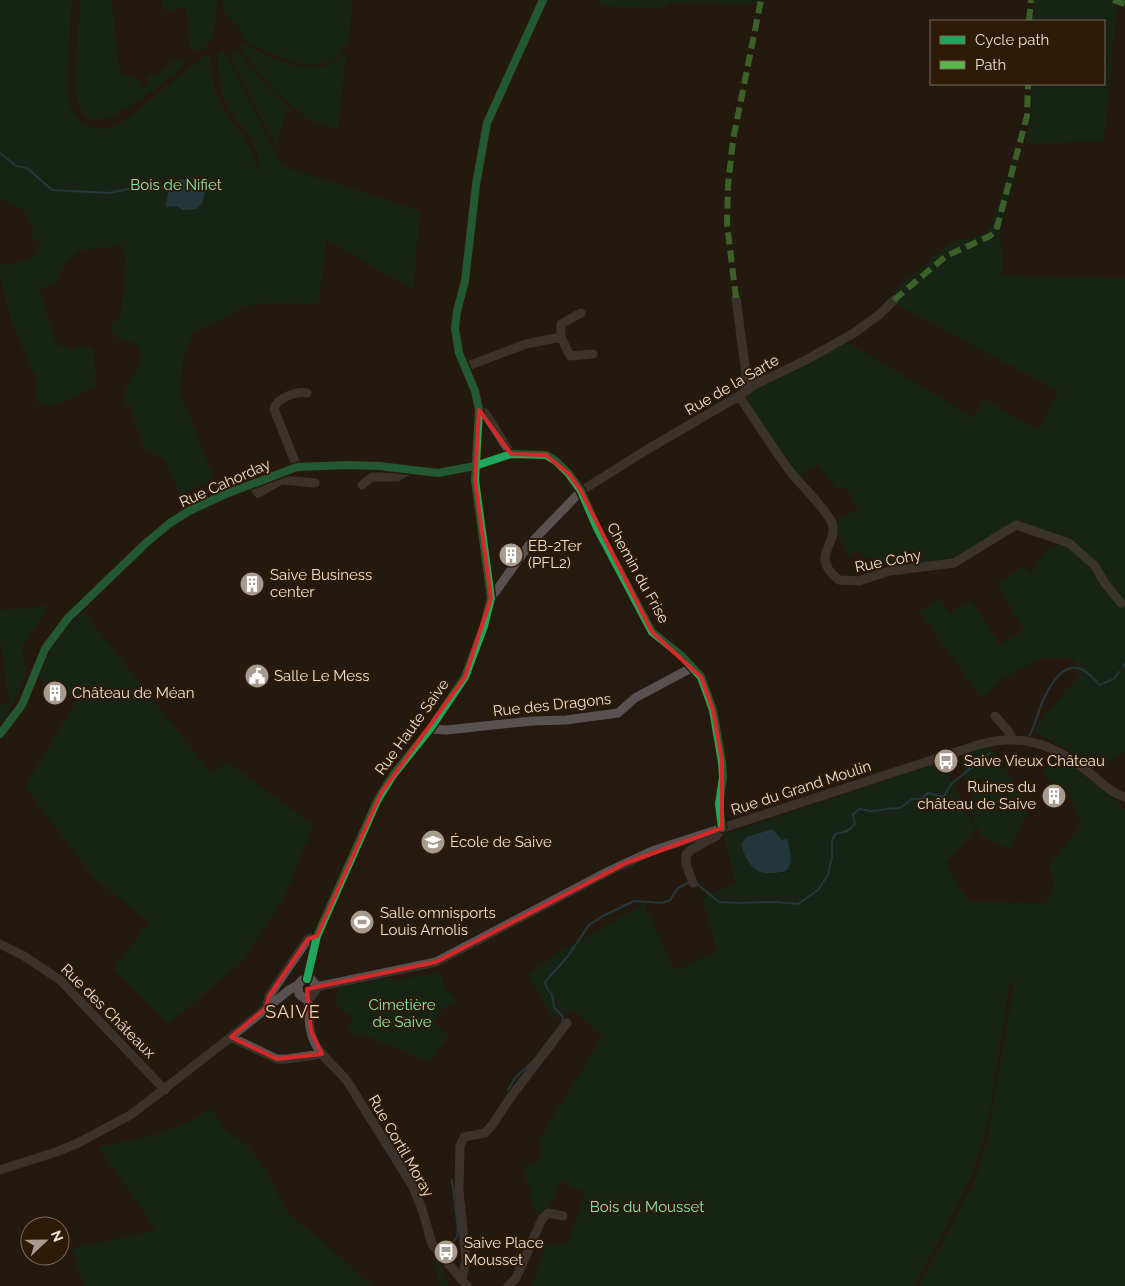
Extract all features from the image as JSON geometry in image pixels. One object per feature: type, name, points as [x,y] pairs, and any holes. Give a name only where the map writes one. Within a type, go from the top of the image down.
[{"type":"street","name":"Rue Haute Saive","points":[[491,598],[475,466],[479,410],[475,391],[459,353],[455,328],[457,310],[465,282],[476,186],[487,123],[543,0]]},
{"type":"street","points":[[736,298],[748,389]]},
{"type":"street","name":"Rue de la Sarte","points":[[581,491],[648,449],[740,396],[748,389],[854,333],[880,314],[894,300]]},
{"type":"street","points":[[581,313],[561,324],[561,337],[570,356],[592,354]]},
{"type":"street","points":[[465,367],[526,344],[561,337]]},
{"type":"street","points":[[297,467],[274,405],[300,392],[307,393]]},
{"type":"street","name":"Rue Cohy","points":[[740,396],[786,466],[831,521],[832,535],[824,561],[826,568],[839,580],[858,581],[890,571],[954,563],[1016,525],[1069,543],[1095,566],[1104,582],[1121,603]]},
{"type":"street","name":"Rue Haute Saive","points":[[479,410],[486,413],[511,454]]},
{"type":"street","points":[[475,466],[511,454],[546,455],[556,461],[569,474],[581,491]]},
{"type":"street","name":"Rue Cahorday","points":[[0,734],[22,705],[45,649],[68,618],[146,543],[170,523],[189,511],[297,467],[346,465],[438,473],[475,466]]},
{"type":"street","points":[[362,485],[372,477],[397,477],[410,470]]},
{"type":"street","points":[[252,484],[258,493],[281,480],[315,483]]},
{"type":"street","name":"Rue Haute Saive","points":[[317,936],[381,793],[430,729],[465,677],[484,626],[491,598],[529,544],[581,491]]},
{"type":"street","name":"Chemin du Frise","points":[[581,491],[597,528],[652,632],[693,667],[701,677],[713,710],[722,770],[719,804],[722,828]]},
{"type":"street","name":"Rue des Dragons","points":[[430,729],[447,730],[532,721],[566,720],[618,713],[635,698],[693,667]]},
{"type":"street","points":[[995,716],[1009,732],[1012,740]]},
{"type":"street","name":"Rue du Grand Moulin","points":[[316,987],[436,962],[626,862],[652,851],[981,744],[1012,740],[1035,743],[1050,748],[1086,770],[1114,794],[1125,797]]},
{"type":"street","points":[[693,882],[686,864],[686,855],[691,850],[716,836],[722,828]]},
{"type":"street","points":[[308,979],[317,936]]},
{"type":"street","points":[[266,1008],[269,996],[308,939],[317,936]]},
{"type":"street","name":"Rue des Châteaux","points":[[0,944],[24,956],[60,980],[165,1090]]},
{"type":"street","points":[[0,1170],[78,1143],[132,1114],[165,1090],[282,996],[302,992],[315,993],[316,987],[313,981],[308,979],[302,980],[302,992],[314,1042],[322,1054],[278,1059],[231,1038]]},
{"type":"street","points":[[463,1283],[466,1260],[459,1191],[460,1146],[464,1137],[485,1133],[489,1129],[567,1023]]},
{"type":"street","name":"Rue Cortil Moray","points":[[322,1054],[347,1080],[412,1185],[432,1244],[463,1283]]},
{"type":"street","points":[[508,1286],[516,1278],[542,1219],[548,1213],[563,1216]]},
{"type":"highlighted area","points":[[479,410],[511,454],[546,455],[569,474],[581,491],[652,632],[701,677],[713,710],[722,762],[722,828],[626,863],[436,962],[307,989],[311,1031],[322,1054],[277,1059],[231,1037],[266,1008],[269,996],[308,939],[317,936],[381,793],[465,677],[491,598],[475,480]]},
{"type":"green space","name":"Bois de Nifiet","points":[[0,0],[71,0],[67,91],[71,110],[81,122],[96,129],[109,127],[110,129],[132,115],[206,55],[210,58],[218,100],[247,142],[260,173],[259,160],[252,141],[230,110],[223,94],[218,65],[219,53],[222,51],[227,56],[281,164],[287,168],[420,211],[413,290],[326,239],[319,304],[263,303],[240,308],[224,319],[194,332],[183,358],[180,392],[214,479],[180,494],[164,460],[144,449],[129,404],[125,405],[123,394],[141,362],[140,349],[129,340],[118,340],[109,328],[121,315],[126,257],[120,245],[79,251],[65,264],[57,282],[39,290],[56,344],[71,350],[82,346],[93,348],[96,387],[51,406],[35,402],[37,378],[12,322],[0,276],[0,266],[30,259],[41,246],[30,236],[34,230],[23,210],[0,199]]},
{"type":"green space","points":[[80,0],[112,0],[119,71],[125,76],[136,77],[139,80],[139,87],[147,86],[148,76],[159,73],[176,59],[181,57],[186,63],[122,111],[108,117],[96,119],[86,116],[77,99],[75,87]]},
{"type":"green space","points":[[161,0],[217,0],[212,39],[202,51],[190,49],[186,8],[164,11]]},
{"type":"green space","points":[[223,0],[352,0],[348,38],[343,49],[335,58],[326,63],[316,65],[305,64],[283,59],[244,40],[236,23],[226,15]]},
{"type":"green space","points":[[601,0],[759,0],[758,4],[667,3],[666,8],[598,6]]},
{"type":"green space","points":[[1035,0],[1109,0],[1117,3],[1104,141],[1025,144],[1031,117],[1032,85],[1105,85],[1105,20],[1033,20]]},
{"type":"green space","points":[[244,44],[281,62],[308,68],[321,67],[333,62],[344,53],[346,54],[338,127],[308,119],[273,90],[243,52],[240,47]]},
{"type":"green space","points":[[234,50],[237,50],[271,92],[290,109],[283,119],[277,149],[230,56]]},
{"type":"green space","points":[[1014,156],[1017,168],[1000,230],[1003,276],[1125,278],[1125,752],[1100,768],[1033,731],[1080,674],[1073,658],[1042,658],[1005,677],[982,699],[919,611],[939,599],[950,613],[971,600],[1000,645],[1024,630],[997,584],[1024,566],[1031,573],[1045,552],[1065,541],[1020,527],[954,560],[945,562],[882,567],[877,559],[869,559],[857,551],[849,557],[832,524],[858,508],[847,489],[837,488],[816,464],[798,477],[747,400],[747,396],[751,392],[847,342],[974,418],[984,399],[1038,431],[1058,391],[894,303],[899,298],[893,291],[950,243],[986,233],[992,225]]},
{"type":"green space","points":[[49,606],[22,647],[26,677],[0,724],[0,706],[9,704],[0,635],[0,610]]},
{"type":"green space","points":[[82,610],[212,774],[227,762],[313,825],[283,900],[243,961],[169,1024],[114,969],[149,922],[93,877],[25,787],[78,698],[35,676],[62,632]]},
{"type":"green space","points":[[991,746],[1030,809],[1010,849],[981,836],[967,805],[983,778],[964,780],[962,755]]},
{"type":"green space","name":"Bois du Mousset","points":[[1057,755],[1110,794],[1125,811],[1125,1286],[919,1286],[974,1183],[987,1142],[1014,985],[1009,982],[990,1113],[980,1153],[964,1193],[914,1286],[532,1286],[545,1245],[567,1244],[586,1193],[561,1181],[550,1205],[544,1213],[534,1210],[529,1200],[532,1192],[522,1171],[527,1164],[533,1164],[540,1159],[541,1147],[538,1142],[602,1037],[574,1010],[554,1019],[528,975],[556,954],[644,904],[675,971],[717,951],[702,898],[736,883],[724,835],[941,762],[976,829],[946,864],[968,902],[1046,903],[1055,885],[1049,867],[1081,825],[1066,788],[1050,781],[1042,773]],"holes":[[[767,831],[781,839],[790,849],[790,866],[786,871],[751,863],[743,851],[761,833]]]},
{"type":"green space","name":"Cimetière de Saive","points":[[440,972],[444,987],[456,1001],[440,1012],[434,1023],[449,1037],[429,1062],[366,1036],[345,1031],[353,1019],[334,1002],[340,987],[390,978],[395,981]]},
{"type":"green space","points":[[210,1109],[226,1131],[248,1146],[267,1171],[279,1197],[291,1216],[317,1236],[372,1286],[84,1286],[72,1249],[156,1230],[99,1147],[170,1130]]},
{"type":"green space","points":[[437,1255],[447,1286],[441,1286],[433,1260]]},
{"type":"water","points":[[180,179],[194,182],[205,192],[202,203],[196,209],[183,210],[176,206],[166,207],[169,187]]},
{"type":"water","points":[[773,829],[782,840],[787,839],[791,855],[790,863],[786,871],[764,873],[757,870],[748,861],[742,843],[746,837]]},
{"type":"waterway","points":[[0,153],[16,166],[27,168],[52,190],[109,193],[128,189],[146,190],[169,187]]},
{"type":"waterway","points":[[1029,736],[1047,692],[1059,675],[1066,670],[1073,668],[1081,669],[1099,685],[1114,679],[1119,672]]},
{"type":"waterway","points":[[697,884],[719,902],[798,904],[818,890],[828,875],[832,857],[832,841],[835,834],[853,827],[855,824],[853,815],[859,809],[871,811],[900,808],[912,799],[921,799],[928,793],[944,796],[951,784],[990,753]]},
{"type":"waterway","points":[[508,1090],[515,1078],[533,1061],[562,1023],[563,1017],[554,1007],[552,995],[545,982],[568,956],[589,925],[634,901],[662,903],[670,900],[678,888],[690,882]]},
{"type":"waterway","points":[[446,1252],[457,1237],[458,1229],[452,1180]]},
{"type":"marked path","points":[[736,298],[727,224],[728,186],[733,140],[761,0]]},
{"type":"marked path","points":[[1029,20],[1031,0]]},
{"type":"marked path","points":[[1113,0],[1125,4]]},
{"type":"marked path","points":[[894,300],[946,256],[990,236],[996,231],[1027,116],[1028,85]]},
{"type":"cycle path","points":[[307,979],[317,936],[377,801],[393,775],[430,729],[465,677],[484,626],[491,598],[475,480],[479,410],[475,391],[459,353],[455,328],[457,311],[465,281],[476,185],[487,123],[543,0]]},
{"type":"cycle path","points":[[0,734],[22,705],[45,649],[68,618],[146,543],[170,523],[189,511],[226,494],[297,467],[379,466],[438,473],[475,466],[511,454],[546,455],[556,461],[569,474],[581,491],[597,528],[652,632],[682,656],[701,677],[713,710],[722,762],[723,777],[719,804],[722,828]]},
{"type":"place","name":"EB-2Ter (PFL2)","points":[[511,555]]},
{"type":"place","name":"Saive Business center","points":[[252,584]]},
{"type":"place","name":"Salle Le Mess","points":[[257,676]]},
{"type":"place","name":"Château de Méan","points":[[55,693]]},
{"type":"place","name":"Saive Vieux Château","points":[[946,761]]},
{"type":"place","name":"Ruines du château de Saive","points":[[1054,796]]},
{"type":"place","name":"École de Saive","points":[[433,842]]},
{"type":"place","name":"Salle omnisports Louis Arnolis","points":[[362,922]]},
{"type":"place","name":"Saive Place Mousset","points":[[446,1252]]},
{"type":"district","name":"SAIVE","points":[[293,1012]]}]
